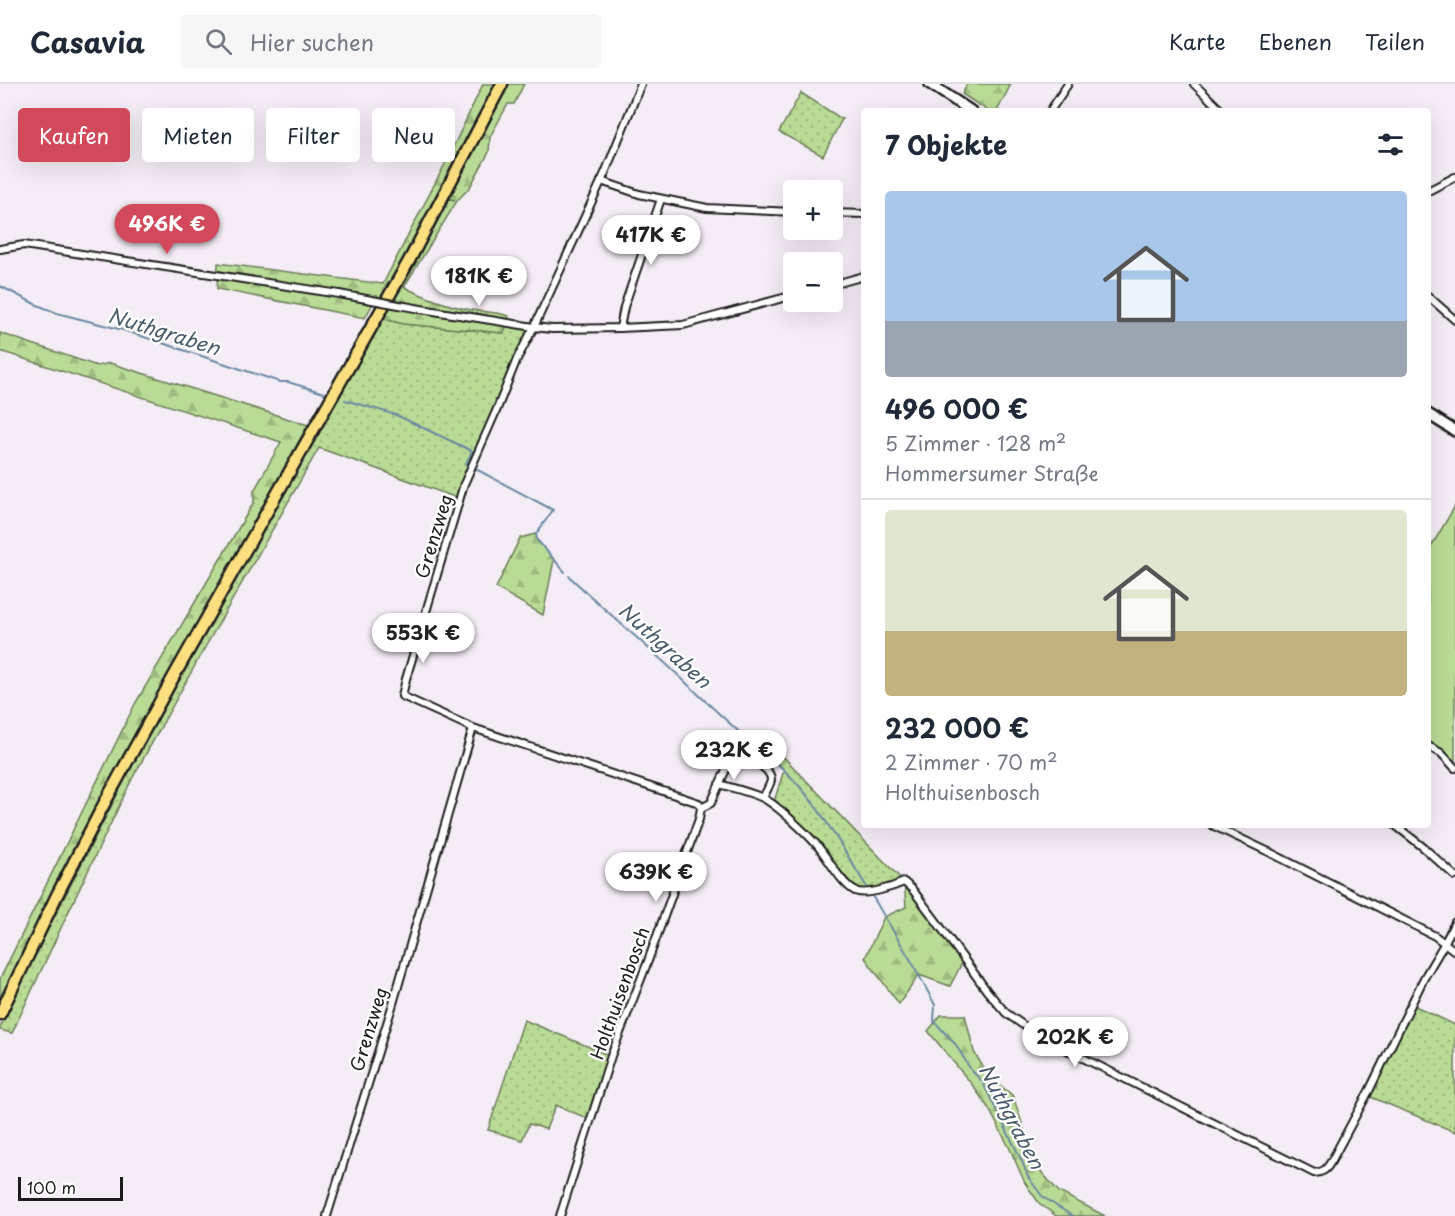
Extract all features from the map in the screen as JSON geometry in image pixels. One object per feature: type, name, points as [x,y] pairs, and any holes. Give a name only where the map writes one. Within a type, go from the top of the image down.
[{"type":"main road","points":[[0,1014],[104,804],[410,259],[502,84]]},
{"type":"main road","points":[[930,84],[966,108]]},
{"type":"main road","points":[[1431,416],[1455,431]]},
{"type":"street","name":"Grenzweg","points":[[327,1216],[392,1007],[472,728],[402,696],[464,484],[517,359],[601,181],[642,84]]},
{"type":"street","points":[[1052,108],[1068,84]]},
{"type":"street","points":[[1194,84],[1219,108]]},
{"type":"street","points":[[1431,189],[1455,177]]},
{"type":"street","points":[[601,181],[639,194],[707,208],[783,211]]},
{"type":"street","points":[[620,328],[624,307],[662,199]]},
{"type":"street","points":[[843,213],[861,214]]},
{"type":"street","points":[[0,249],[24,244],[552,329],[683,325],[783,298]]},
{"type":"street","points":[[843,282],[861,277]]},
{"type":"street","points":[[1431,299],[1455,320]]},
{"type":"street","points":[[472,728],[699,802],[701,808],[711,803],[728,765],[736,758],[745,758],[769,772],[771,780],[763,798]]},
{"type":"street","points":[[1431,748],[1441,753],[1455,768]]},
{"type":"street","points":[[719,784],[763,798],[773,805],[816,844],[856,892],[890,888],[904,882],[912,889],[987,991],[1006,1013],[1023,1025],[1066,1050],[1314,1173],[1325,1170],[1332,1160],[1455,922]]},
{"type":"street","name":"Holthuisenbosch","points":[[560,1216],[611,1056],[699,819],[701,808]]},
{"type":"street","points":[[1218,828],[1435,936],[1455,951]]},
{"type":"street","points":[[1399,828],[1455,876]]},
{"type":"green space","points":[[483,84],[496,84],[435,201],[382,298],[377,296],[365,318],[217,289],[218,263],[383,284],[446,162],[455,162],[455,143]]},
{"type":"green space","points":[[505,84],[524,84],[514,104],[508,104],[490,137],[489,152],[470,187],[457,201],[448,198]]},
{"type":"green space","points":[[967,84],[1011,84],[999,108],[983,108],[962,94]]},
{"type":"green space","points":[[801,93],[842,119],[823,156],[779,132]]},
{"type":"green space","points":[[448,198],[457,201],[404,287],[400,285]]},
{"type":"green space","points":[[400,285],[453,306],[509,316],[504,333],[403,324],[381,318]]},
{"type":"green space","points":[[381,318],[403,324],[503,333],[507,323],[534,327],[460,499],[319,448],[132,779],[12,1033],[0,1030],[47,931],[135,760]]},
{"type":"green space","points":[[0,333],[97,366],[110,363],[308,425],[180,657],[0,1004],[0,979],[135,704],[254,502],[254,491],[281,442],[0,351]]},
{"type":"green space","points":[[1455,506],[1455,768],[1431,748],[1431,547]]},
{"type":"green space","points":[[536,534],[537,540],[554,560],[543,615],[496,588],[520,538]]},
{"type":"green space","points":[[776,749],[904,882],[890,888],[856,892],[816,844],[773,805],[784,770],[771,759]]},
{"type":"green space","points":[[904,882],[964,959],[950,986],[919,975],[899,1004],[865,958],[884,917],[906,907]]},
{"type":"green space","points":[[1411,1004],[1455,1025],[1455,1132],[1366,1095]]},
{"type":"green space","points":[[941,1015],[965,1015],[974,1052],[988,1075],[1013,1096],[1036,1166],[1059,1192],[1105,1216],[1056,1216],[1039,1203],[1025,1183],[989,1109],[928,1031]]},
{"type":"green space","points":[[524,1020],[611,1056],[591,1120],[556,1105],[546,1129],[529,1124],[522,1140],[488,1130]]},
{"type":"waterway","name":"Nuthgraben","points":[[0,286],[57,313],[123,330],[280,382],[288,382],[324,393]]},
{"type":"waterway","name":"Nuthgraben","points":[[345,400],[396,415],[472,451],[466,464],[469,465]]},
{"type":"waterway","name":"Nuthgraben","points":[[474,468],[553,510],[536,534],[537,540],[565,572]]},
{"type":"waterway","name":"Nuthgraben","points":[[569,576],[743,735]]},
{"type":"waterway","name":"Nuthgraben","points":[[748,739],[797,783],[829,826],[868,889]]},
{"type":"waterway","name":"Nuthgraben","points":[[871,894],[935,1005],[934,1021],[956,1045],[971,1070],[982,1081],[1028,1177],[1042,1196],[1073,1216]]}]
